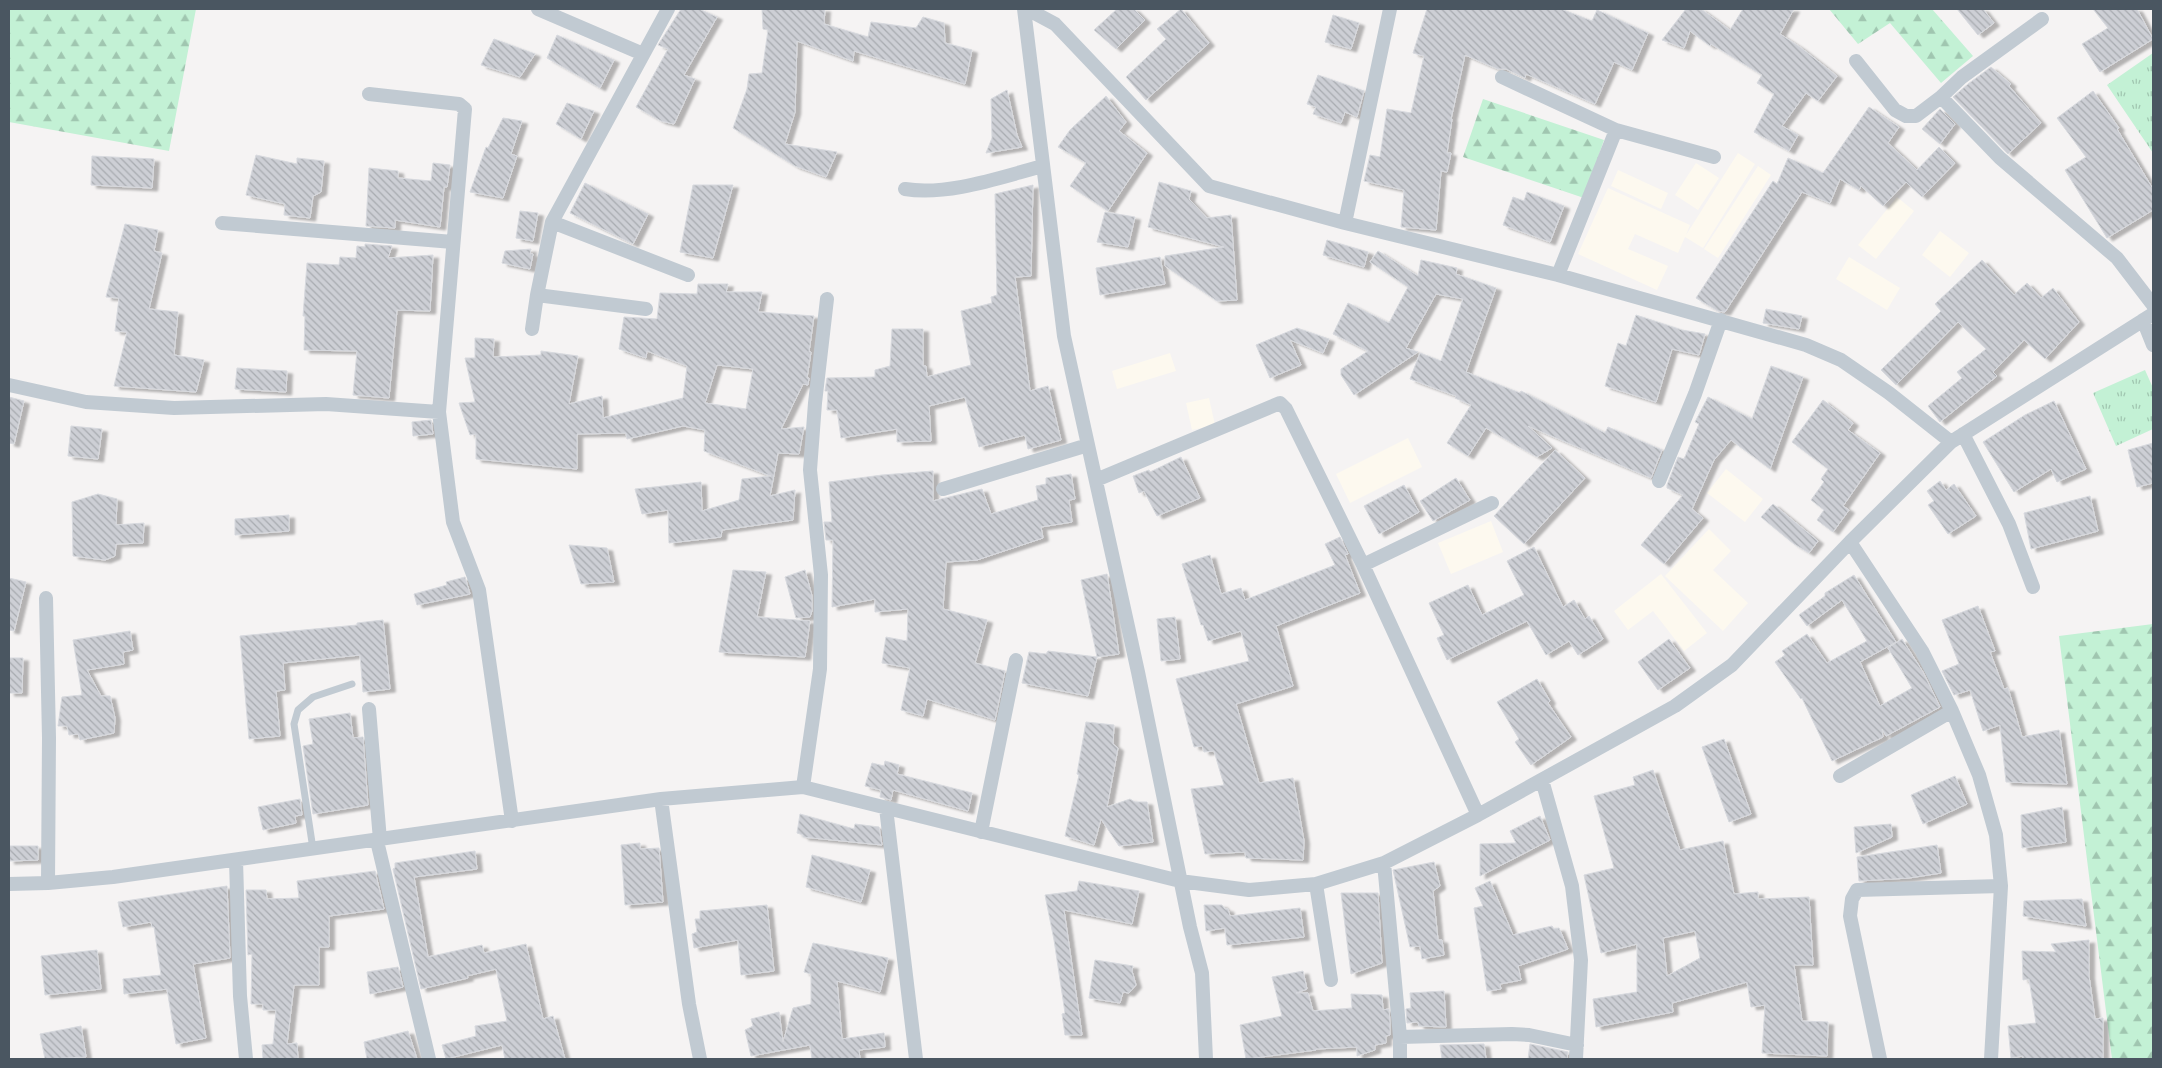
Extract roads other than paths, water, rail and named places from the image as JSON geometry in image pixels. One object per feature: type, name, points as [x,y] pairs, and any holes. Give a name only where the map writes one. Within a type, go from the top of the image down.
[{"type":"street","points":[[538,9],[644,54]]},
{"type":"street","points":[[532,329],[552,222],[668,9]]},
{"type":"street","points":[[1026,9],[1064,336],[1138,672],[1180,881],[1202,973],[1206,1059]]},
{"type":"street","points":[[1026,9],[1056,24],[1209,186],[1345,223],[1558,275],[1806,345],[1841,360],[1957,438],[2009,524],[2033,587]]},
{"type":"street","points":[[1345,223],[1390,9]]},
{"type":"street","points":[[1856,61],[1895,110],[1906,116],[1916,116],[1941,98],[1962,76],[2042,19]]},
{"type":"street","points":[[1502,78],[1616,130],[1714,157]]},
{"type":"street","points":[[369,94],[459,104],[465,109],[439,412],[453,522],[479,590],[512,821]]},
{"type":"street","points":[[1941,98],[2000,158],[2117,258],[2153,305]]},
{"type":"street","points":[[1558,275],[1616,130]]},
{"type":"street","points":[[905,190],[920,192],[976,184],[1043,166]]},
{"type":"street","points":[[552,222],[688,275]]},
{"type":"street","points":[[222,223],[454,242]]},
{"type":"street","points":[[537,295],[646,309]]},
{"type":"street","points":[[803,787],[820,669],[821,575],[810,470],[814,403],[827,300]]},
{"type":"street","points":[[9,884],[48,883],[113,877],[661,799],[803,787],[1180,881],[1249,890],[1316,884],[1384,863],[1478,815],[1675,706],[1732,665],[1850,542],[1957,438],[2148,317],[2153,345]]},
{"type":"street","points":[[1659,481],[1695,394],[1721,320]]},
{"type":"street","points":[[9,385],[86,402],[174,408],[326,404],[439,412]]},
{"type":"street","points":[[1096,480],[1275,403],[1280,403],[1286,409],[1363,565],[1478,815]]},
{"type":"street","points":[[943,489],[1088,445]]},
{"type":"street","points":[[1363,565],[1492,503]]},
{"type":"street","points":[[1850,542],[1922,651],[1952,711],[1979,775],[1993,826],[2001,886],[1991,1059]]},
{"type":"street","points":[[46,598],[49,738],[48,883]]},
{"type":"street","points":[[982,832],[1016,660]]},
{"type":"street","points":[[369,709],[378,840],[429,1059]]},
{"type":"street","points":[[1840,776],[1952,711]]},
{"type":"street","points":[[1542,780],[1572,886],[1581,960],[1576,1059]]},
{"type":"street","points":[[661,799],[689,1004],[700,1059]]},
{"type":"street","points":[[886,808],[916,1059]]},
{"type":"street","points":[[236,860],[240,996],[246,1059]]},
{"type":"street","points":[[1384,863],[1400,1037],[1400,1059]]},
{"type":"street","points":[[1316,884],[1331,980]]},
{"type":"street","points":[[1880,1059],[1850,916],[1852,899],[1857,890],[2001,886]]},
{"type":"street","points":[[1400,1037],[1512,1034],[1529,1035],[1577,1044]]},
{"type":"lane","points":[[313,850],[294,724],[298,710],[313,697],[352,684]]}]
